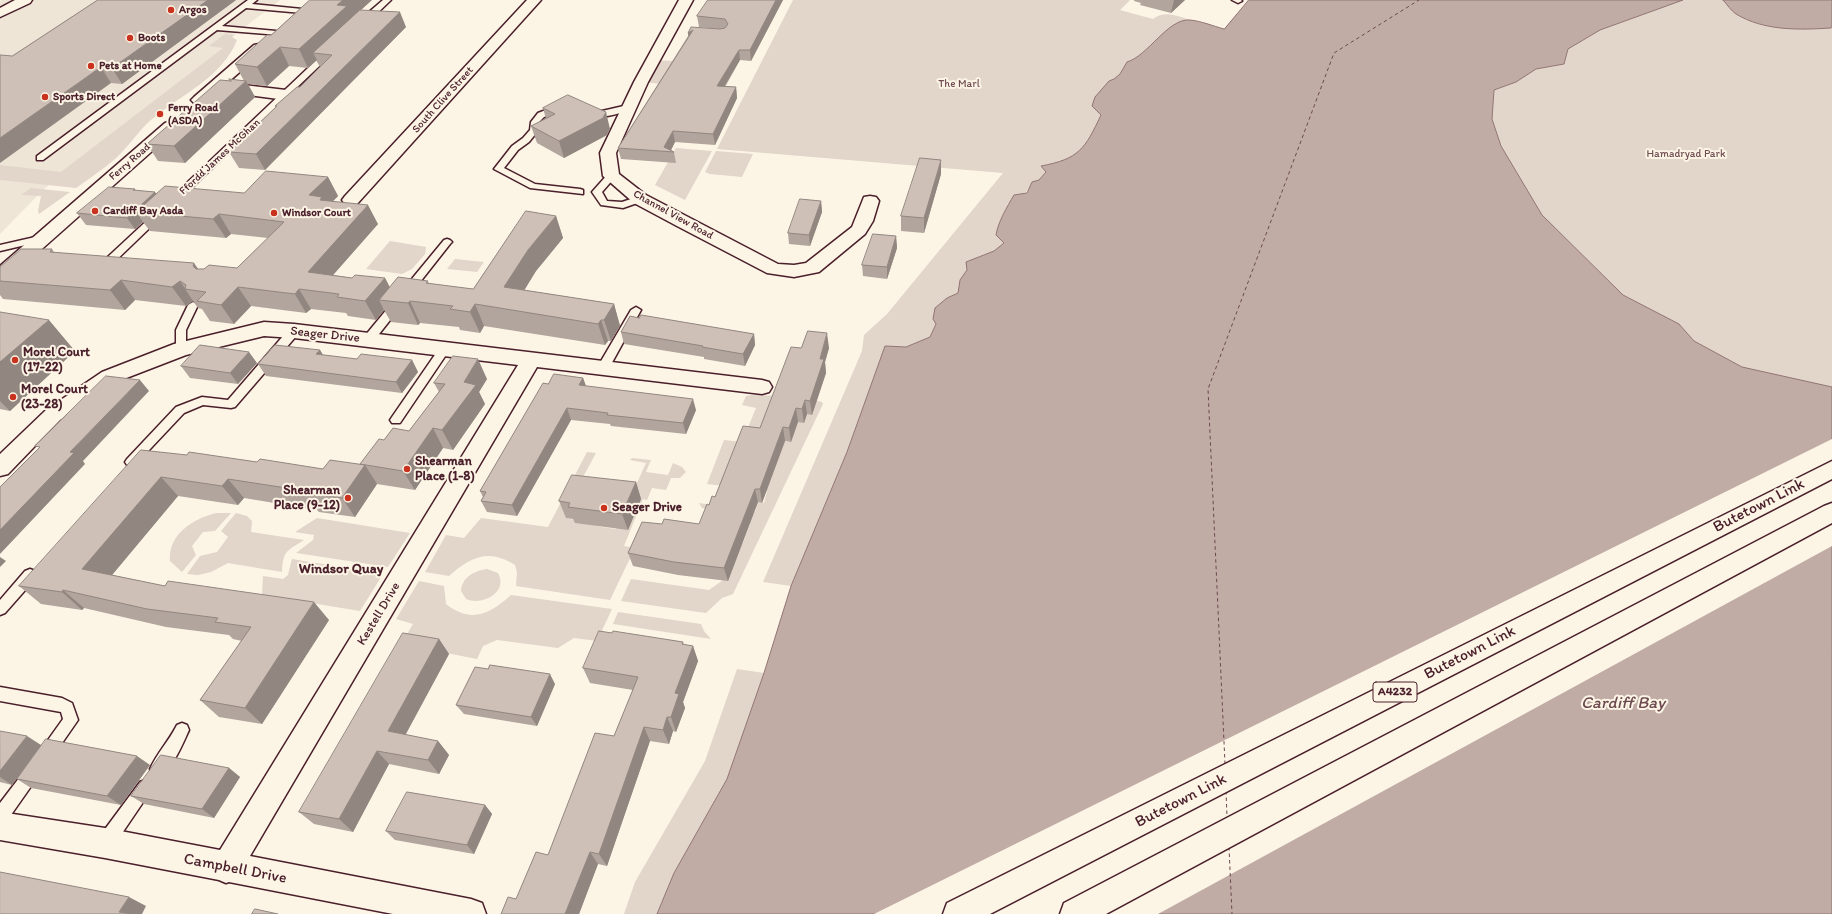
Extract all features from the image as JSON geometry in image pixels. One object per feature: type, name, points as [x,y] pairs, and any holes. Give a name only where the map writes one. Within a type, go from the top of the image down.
[{"type":"street","points":[[0,13],[25,0]]},
{"type":"street","name":"Ferry Road","points":[[0,276],[314,0]]},
{"type":"street","name":"South Clive Street","points":[[351,200],[534,0]]},
{"type":"street","points":[[611,176],[608,153],[628,108],[668,30],[686,0]]},
{"type":"street","points":[[668,30],[684,31]]},
{"type":"street","points":[[215,86],[291,95]]},
{"type":"street","name":"Channel View Road","points":[[611,176],[640,199],[774,269],[794,271],[812,268],[859,230],[864,221],[870,201]]},
{"type":"street","name":"Seager Drive","points":[[0,468],[53,415],[109,378],[180,349],[264,329],[294,330],[762,387]]},
{"type":"street","name":"Kestell Drive","points":[[226,868],[532,359]]},
{"type":"street","name":"Butetown Link","points":[[958,914],[1832,469]]},
{"type":"street","points":[[1075,914],[1832,512]]},
{"type":"street","name":"Campbell Drive","points":[[0,826],[105,843],[226,868],[471,914]]},
{"type":"lane","points":[[40,158],[253,0]]},
{"type":"lane","points":[[360,26],[387,0]]},
{"type":"lane","points":[[245,6],[302,11]]},
{"type":"lane","points":[[215,28],[276,33]]},
{"type":"lane","name":"Ffordd James McGhan","points":[[101,269],[168,206],[291,95],[337,46]]},
{"type":"lane","points":[[566,106],[552,109],[541,115],[535,122],[534,130],[526,140],[515,148],[499,169],[533,186],[580,192]]},
{"type":"lane","points":[[582,110],[594,115],[628,108]]},
{"type":"lane","points":[[611,176],[597,192],[604,203],[623,205],[640,199]]},
{"type":"lane","points":[[0,248],[44,238]]},
{"type":"lane","points":[[368,340],[448,242]]},
{"type":"lane","points":[[180,349],[181,330],[193,305]]},
{"type":"lane","points":[[603,368],[636,310]]},
{"type":"lane","points":[[124,470],[168,421],[180,410],[202,401],[231,404],[294,330]]},
{"type":"lane","points":[[396,420],[445,349]]},
{"type":"lane","points":[[0,609],[40,564]]},
{"type":"lane","points":[[0,694],[62,705],[67,708],[71,720],[0,816]]},
{"type":"lane","points":[[105,843],[176,745],[182,730]]},
{"type":"shaded area","points":[[280,0],[228,40],[226,48],[44,189],[0,234],[0,1]]},
{"type":"green space","name":"The Marl","points":[[793,0],[1130,0],[1120,10],[1153,19],[1167,14],[1190,20],[1172,28],[1144,53],[1127,62],[1118,76],[1109,81],[1099,120],[1090,140],[1084,148],[1069,159],[1042,166],[1046,172],[1039,180],[1032,182],[1024,194],[1005,211],[996,235],[1004,243],[994,251],[978,257],[960,280],[958,293],[947,298],[930,337],[906,347],[885,346],[847,452],[791,586],[763,582],[862,351],[864,335],[887,314],[1003,173],[717,149]]},
{"type":"green space","name":"Hamadryad Park","points":[[1683,0],[1723,0],[1736,14],[1758,24],[1769,26],[1806,29],[1830,28],[1832,26],[1832,387],[1742,367],[1694,341],[1679,324],[1623,295],[1542,215],[1501,146],[1492,119],[1494,90],[1516,82],[1536,69],[1564,64],[1568,49],[1600,30]]},
{"type":"green space","points":[[225,34],[234,35],[232,37],[237,40],[221,65],[199,85],[151,120],[117,157],[102,170],[76,188],[0,180],[0,165],[61,172],[223,48],[209,46]]},
{"type":"green space","points":[[653,60],[712,63],[695,87],[641,82]]},
{"type":"green space","points":[[676,148],[712,151],[685,200],[655,185]]},
{"type":"green space","points":[[716,151],[753,154],[742,177],[710,174],[705,172]]},
{"type":"green space","points":[[31,188],[70,192],[39,214],[38,211],[41,196],[21,195]]},
{"type":"green space","points":[[390,241],[426,247],[425,254],[412,269],[402,274],[366,269]]},
{"type":"green space","points":[[455,259],[484,262],[477,272],[447,269]]},
{"type":"green space","points":[[746,396],[783,396],[771,440],[790,442],[798,422],[807,414],[814,400],[822,402],[823,404],[733,594],[722,598],[706,613],[621,601],[631,579],[709,590],[723,580],[741,544],[743,543],[750,524],[748,524],[751,515],[702,508],[699,503],[755,512],[758,502],[764,503],[767,491],[707,484],[724,440],[742,442],[756,408],[742,405]]},
{"type":"green space","points":[[587,452],[596,453],[576,490],[567,518],[601,527],[616,529],[646,463],[630,460],[632,458],[651,460],[646,472],[668,475],[673,463],[682,467],[686,472],[680,478],[671,478],[666,490],[652,488],[647,500],[643,499],[624,546],[635,548],[610,600],[516,586],[517,572],[515,565],[497,557],[488,556],[472,560],[449,576],[425,572],[446,535],[464,538],[481,518],[548,527]]},
{"type":"green space","points":[[216,513],[231,513],[215,531],[203,532],[192,546],[196,555],[182,572],[170,561],[170,551],[173,543],[184,529],[191,524],[199,519]]},
{"type":"green space","points":[[236,513],[247,516],[252,521],[251,532],[304,540],[287,552],[283,559],[282,572],[228,563],[211,572],[198,575],[187,574],[200,556],[217,552],[228,537],[221,531]]},
{"type":"green space","points":[[317,518],[410,533],[388,567],[296,553],[313,540],[314,535],[295,532]]},
{"type":"green space","points":[[292,559],[383,574],[360,611],[262,595],[263,576],[283,579],[288,575]]},
{"type":"green space","points":[[487,569],[498,573],[500,586],[497,592],[486,599],[479,601],[466,599],[461,591],[466,578],[473,573]]},
{"type":"green space","points":[[419,581],[444,586],[446,604],[464,614],[480,614],[488,611],[496,607],[511,595],[612,609],[597,641],[574,638],[558,648],[497,640],[483,646],[477,659],[401,644],[413,624],[396,619]]},
{"type":"green space","points":[[618,612],[701,624],[704,631],[711,639],[613,624]]},
{"type":"green space","points":[[737,669],[764,673],[727,779],[674,873],[657,914],[624,914],[635,882],[705,761]]},
{"type":"water","name":"Cardiff Bay","points":[[1249,0],[1683,0],[1600,30],[1568,49],[1564,64],[1536,69],[1516,82],[1494,90],[1492,119],[1501,146],[1542,215],[1623,295],[1679,324],[1694,341],[1742,367],[1832,387],[1832,914],[657,914],[674,873],[727,779],[764,673],[791,586],[847,452],[885,346],[906,347],[930,337],[936,324],[933,319],[935,308],[947,298],[958,293],[960,280],[967,270],[966,262],[994,251],[1004,243],[996,235],[1003,215],[1014,195],[1027,193],[1032,182],[1039,180],[1046,172],[1041,166],[1064,160],[1072,156],[1085,144],[1101,115],[1092,106],[1095,97],[1109,81],[1120,74],[1127,62],[1143,53],[1166,31],[1182,21],[1190,20],[1203,22],[1224,29]]},
{"type":"water","points":[[1723,0],[1832,0],[1832,26],[1831,28],[1794,29],[1758,24],[1736,14]]},
{"type":"pier","points":[[1832,439],[1832,546],[1158,914],[874,914]]},
{"type":"building","points":[[98,0],[208,0],[112,68],[101,67],[0,138],[0,55],[12,56]]},
{"type":"building","points":[[310,0],[343,0],[337,5],[347,6],[299,49],[280,47],[257,67],[235,64],[267,35],[271,35]]},
{"type":"building","points":[[708,0],[776,0],[750,50],[739,50],[717,86],[736,87],[713,134],[673,131],[664,147],[674,152],[618,148],[693,30],[688,33],[691,27],[720,29],[725,28],[728,24],[725,19],[697,16]]},
{"type":"building","points":[[360,10],[400,12],[256,154],[229,152],[277,106],[275,106],[297,87],[300,87],[332,55],[313,53]]},
{"type":"building","points":[[229,79],[246,81],[174,146],[147,144],[220,80],[231,81]]},
{"type":"building","points":[[568,95],[606,112],[603,118],[559,141],[531,126],[555,114],[543,108]]},
{"type":"building","points":[[920,158],[941,160],[924,218],[901,216]]},
{"type":"building","points":[[266,171],[328,177],[309,195],[322,197],[320,200],[368,205],[308,272],[352,278],[355,275],[385,278],[365,301],[337,297],[339,294],[299,289],[295,294],[238,287],[221,305],[197,301],[206,292],[185,289],[186,285],[180,281],[172,287],[121,280],[110,290],[0,281],[0,267],[21,249],[52,249],[50,252],[194,263],[193,266],[196,269],[204,269],[209,265],[237,268],[284,222],[219,214],[213,219],[136,212],[165,186],[244,193]]},
{"type":"building","points":[[109,187],[155,192],[127,218],[77,213]]},
{"type":"building","points":[[800,199],[821,201],[809,235],[788,233]]},
{"type":"building","points":[[526,211],[556,216],[528,250],[504,287],[614,304],[604,320],[601,320],[598,324],[475,304],[470,312],[450,309],[453,306],[410,301],[408,303],[379,300],[398,277],[428,281],[426,283],[473,289]]},
{"type":"building","points":[[873,234],[896,236],[887,267],[862,265]]},
{"type":"building","points":[[0,312],[49,320],[0,362]]},
{"type":"building","points":[[641,315],[754,334],[743,354],[621,332],[630,316],[639,318]]},
{"type":"building","points":[[808,331],[827,333],[820,359],[824,359],[810,401],[805,400],[802,409],[796,408],[789,428],[783,427],[760,489],[755,489],[724,568],[674,562],[628,553],[642,522],[662,524],[664,519],[699,524],[707,504],[709,505],[712,496],[715,497],[743,426],[760,428],[791,347],[801,348]]},
{"type":"building","points":[[200,345],[249,352],[230,373],[181,366]]},
{"type":"building","points":[[275,345],[320,350],[316,354],[357,359],[361,354],[412,360],[396,382],[258,364]]},
{"type":"building","points":[[453,356],[478,359],[464,382],[476,385],[442,430],[433,428],[403,471],[360,464],[379,439],[384,440],[393,428],[409,431],[445,384],[434,383]]},
{"type":"building","points":[[554,374],[583,378],[579,385],[693,399],[683,423],[607,415],[608,413],[567,408],[512,505],[481,501],[486,492],[480,491],[543,383],[548,384]]},
{"type":"building","points":[[106,376],[140,380],[70,452],[74,453],[0,530],[0,487],[40,447],[35,446]]},
{"type":"building","points":[[141,450],[187,455],[189,452],[257,462],[260,459],[323,469],[330,460],[365,465],[342,498],[228,479],[222,486],[161,477],[82,569],[165,586],[168,581],[314,602],[245,708],[200,700],[251,627],[215,622],[218,618],[147,609],[63,590],[62,592],[19,586]]},
{"type":"building","points":[[572,475],[636,482],[622,514],[568,507],[570,503],[559,501]]},
{"type":"building","points":[[599,631],[612,633],[613,631],[683,642],[682,644],[693,646],[675,693],[679,694],[671,717],[667,717],[663,730],[644,727],[599,854],[590,852],[565,914],[501,914],[508,897],[516,899],[536,852],[548,855],[595,733],[614,736],[638,677],[583,668]]},
{"type":"building","points":[[403,633],[439,639],[388,731],[438,741],[428,760],[377,751],[339,819],[299,812]]},
{"type":"building","points":[[490,665],[550,674],[531,717],[456,705],[475,667],[488,669]]},
{"type":"building","points":[[0,731],[27,736],[0,771]]},
{"type":"building","points":[[46,739],[137,756],[107,796],[17,779]]},
{"type":"building","points":[[161,755],[229,768],[202,809],[131,796]]},
{"type":"building","points":[[407,792],[485,805],[467,845],[386,831]]},
{"type":"building","points":[[0,872],[129,897],[119,912],[132,914],[0,914]]},
{"type":"building","points":[[255,909],[278,914],[252,914]]},
{"type":"ferry route","points":[[1225,764],[1208,389],[1334,53],[1419,0]]},
{"type":"ferry route","points":[[1226,791],[1227,817]]},
{"type":"ferry route","points":[[1229,847],[1232,914]]},
{"type":"place","name":"Argos","points":[[171,10]]},
{"type":"place","name":"Boots","points":[[130,38]]},
{"type":"place","name":"Pets at Home","points":[[91,66]]},
{"type":"place","name":"Sports Direct","points":[[45,97]]},
{"type":"place","name":"Ferry Road (ASDA)","points":[[160,114]]},
{"type":"place","name":"Cardiff Bay Asda","points":[[95,211]]},
{"type":"place","name":"Windsor Court","points":[[274,213]]},
{"type":"place","name":"Morel Court (17-22)","points":[[15,360]]},
{"type":"place","name":"Morel Court (23-28)","points":[[13,397]]},
{"type":"place","name":"Shearman Place (1-8)","points":[[407,469]]},
{"type":"place","name":"Shearman Place (9-12)","points":[[348,498]]},
{"type":"place","name":"Seager Drive","points":[[604,508]]},
{"type":"district","name":"Windsor Quay","points":[[341,569]]}]
